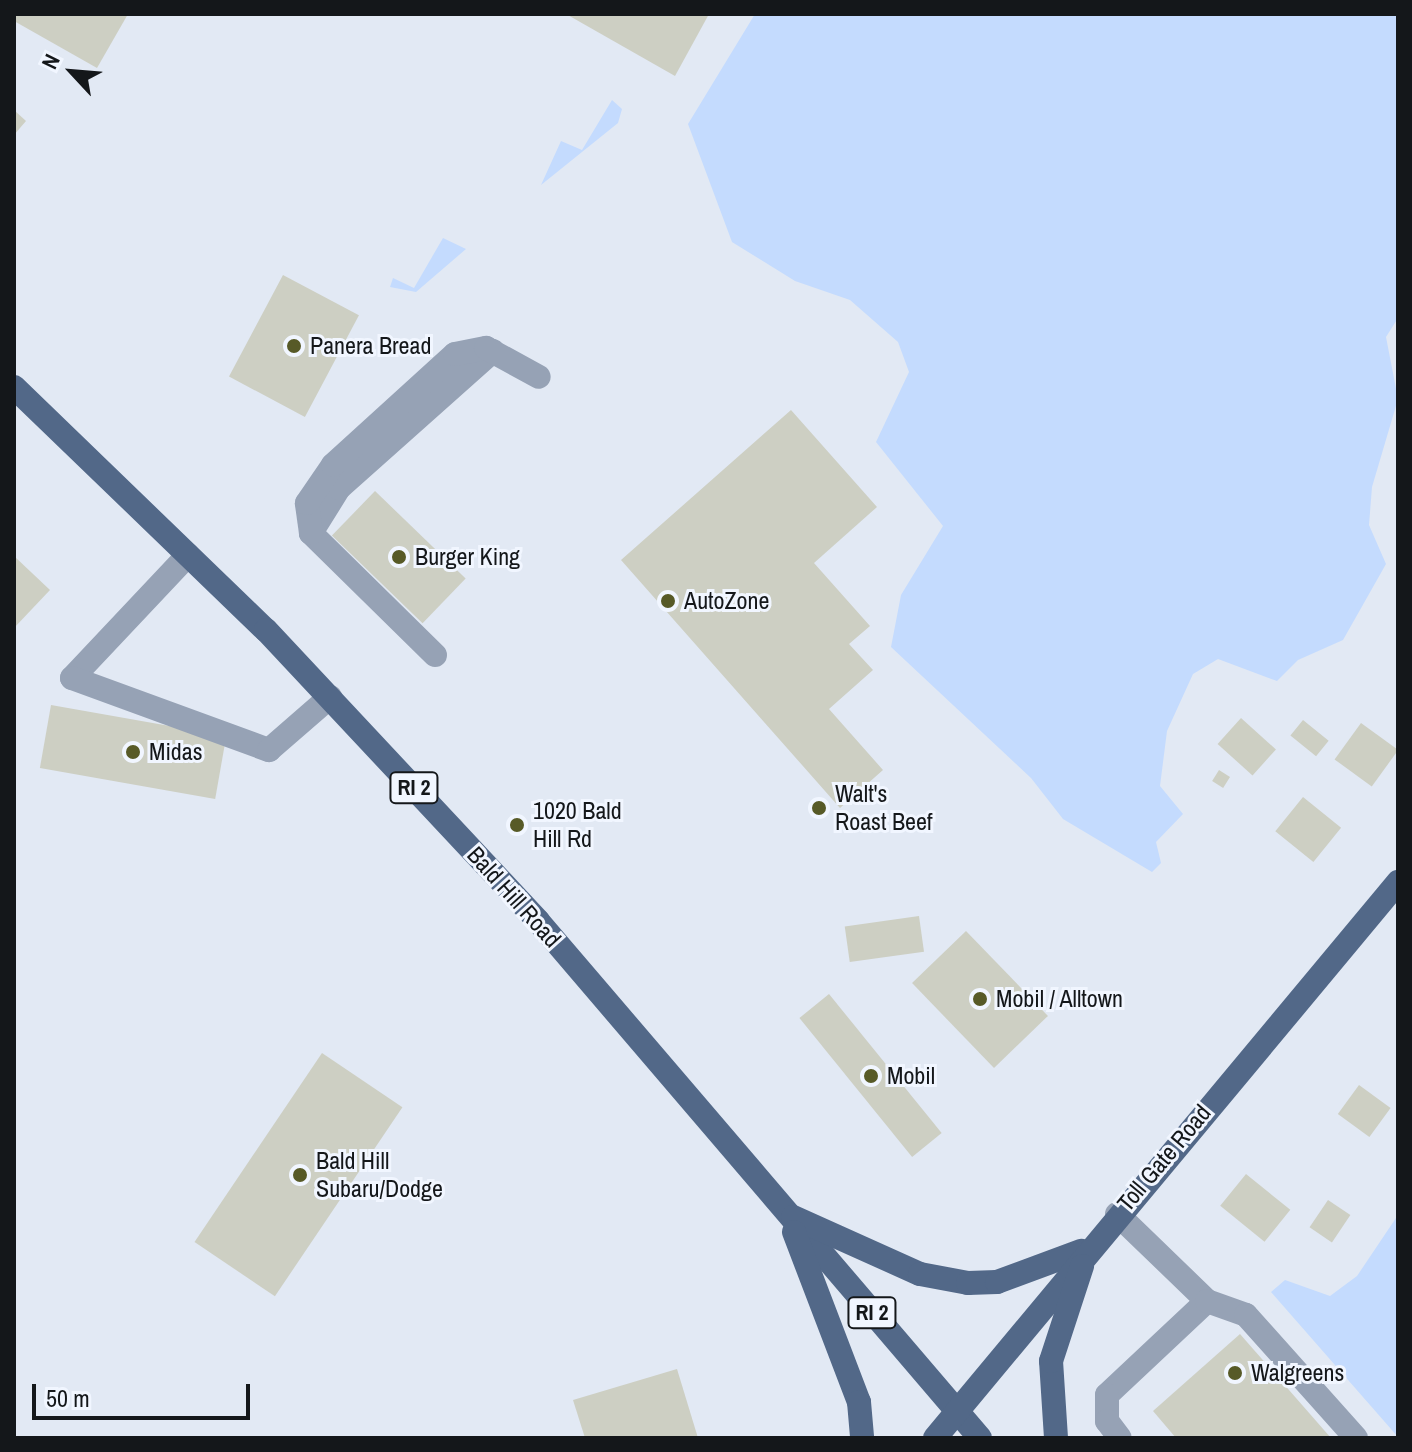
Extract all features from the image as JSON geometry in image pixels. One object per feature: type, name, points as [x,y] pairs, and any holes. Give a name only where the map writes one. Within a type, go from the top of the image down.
[{"type":"main road","name":"Bald Hill Road","points":[[14,387],[330,697],[538,921],[980,1438]]},
{"type":"main road","name":"Toll Gate Road","points":[[935,1438],[1089,1247],[1398,882]]},
{"type":"main road","points":[[787,1215],[920,1274],[968,1283],[1049,1267],[1089,1247]]},
{"type":"main road","points":[[787,1215],[859,1402],[862,1438]]},
{"type":"main road","points":[[1056,1438],[1051,1361],[1089,1247]]},
{"type":"lane","points":[[435,655],[311,533],[307,503],[333,465],[455,354],[493,351],[539,377]]},
{"type":"lane","points":[[188,555],[72,678],[269,750],[330,697]]},
{"type":"lane","points":[[1117,1214],[1207,1301],[1246,1315],[1356,1438]]},
{"type":"lane","points":[[1120,1438],[1107,1421],[1107,1395],[1207,1301]]},
{"type":"shaded area","points":[[755,14],[1398,14],[1398,318],[1386,337],[1398,399],[1372,487],[1369,525],[1386,564],[1343,640],[1298,660],[1277,681],[1218,659],[1193,674],[1167,731],[1160,786],[1183,814],[1156,842],[1161,863],[1152,872],[1063,819],[1031,778],[891,647],[901,595],[943,526],[876,442],[909,372],[898,342],[850,300],[795,281],[732,242],[688,124]]},
{"type":"shaded area","points":[[612,100],[622,109],[618,123],[541,185],[561,141],[582,150]]},
{"type":"shaded area","points":[[443,238],[466,249],[416,292],[390,287],[393,278],[414,288]]},
{"type":"shaded area","points":[[1398,1215],[1398,1437],[1271,1292],[1285,1280],[1330,1296],[1357,1276]]},
{"type":"building","points":[[14,14],[128,14],[97,68],[14,21]]},
{"type":"building","points":[[566,14],[709,14],[675,76]]},
{"type":"building","points":[[14,110],[26,121],[14,135]]},
{"type":"building","name":"Panera Bread","points":[[283,275],[359,315],[305,417],[229,377]]},
{"type":"building","points":[[791,410],[877,507],[814,563],[870,626],[849,644],[873,670],[829,709],[883,770],[840,808],[621,560]]},
{"type":"building","name":"Burger King","points":[[375,491],[466,579],[423,623],[332,536]]},
{"type":"building","points":[[14,556],[50,590],[14,628]]},
{"type":"building","name":"Midas","points":[[51,705],[226,736],[215,799],[40,768]]},
{"type":"building","points":[[1241,718],[1276,749],[1253,775],[1218,744]]},
{"type":"building","points":[[1303,720],[1329,741],[1316,756],[1290,736]]},
{"type":"building","points":[[1361,723],[1398,750],[1372,786],[1335,759]]},
{"type":"building","points":[[1219,770],[1230,777],[1223,788],[1212,781]]},
{"type":"building","points":[[1303,797],[1341,828],[1313,862],[1275,831]]},
{"type":"building","points":[[919,916],[924,952],[850,962],[845,926]]},
{"type":"building","name":"Mobil / Alltown","points":[[966,931],[1048,1016],[994,1068],[912,983]]},
{"type":"building","name":"Mobil","points":[[829,994],[942,1133],[912,1157],[799,1018]]},
{"type":"building","name":"Bald Hill Subaru/Dodge","points":[[322,1053],[402,1107],[275,1296],[195,1242]]},
{"type":"building","points":[[1359,1085],[1391,1108],[1369,1137],[1338,1114]]},
{"type":"building","points":[[1246,1174],[1290,1210],[1264,1242],[1220,1206]]},
{"type":"building","points":[[1328,1200],[1350,1215],[1332,1242],[1310,1227]]},
{"type":"building","name":"Walgreens","points":[[1240,1334],[1331,1438],[1176,1438],[1153,1411]]},
{"type":"building","points":[[677,1369],[698,1438],[585,1438],[573,1400]]},
{"type":"place","name":"Panera Bread","points":[[294,346]]},
{"type":"place","name":"Burger King","points":[[399,557]]},
{"type":"place","name":"AutoZone","points":[[668,601]]},
{"type":"place","name":"Midas","points":[[133,752]]},
{"type":"place","name":"Walt's Roast Beef","points":[[819,808]]},
{"type":"place","name":"1020 Bald Hill Rd","points":[[517,825]]},
{"type":"place","name":"Mobil / Alltown","points":[[980,999]]},
{"type":"place","name":"Mobil","points":[[871,1076]]},
{"type":"place","name":"Bald Hill Subaru/Dodge","points":[[300,1175]]},
{"type":"place","name":"Walgreens","points":[[1235,1373]]}]
